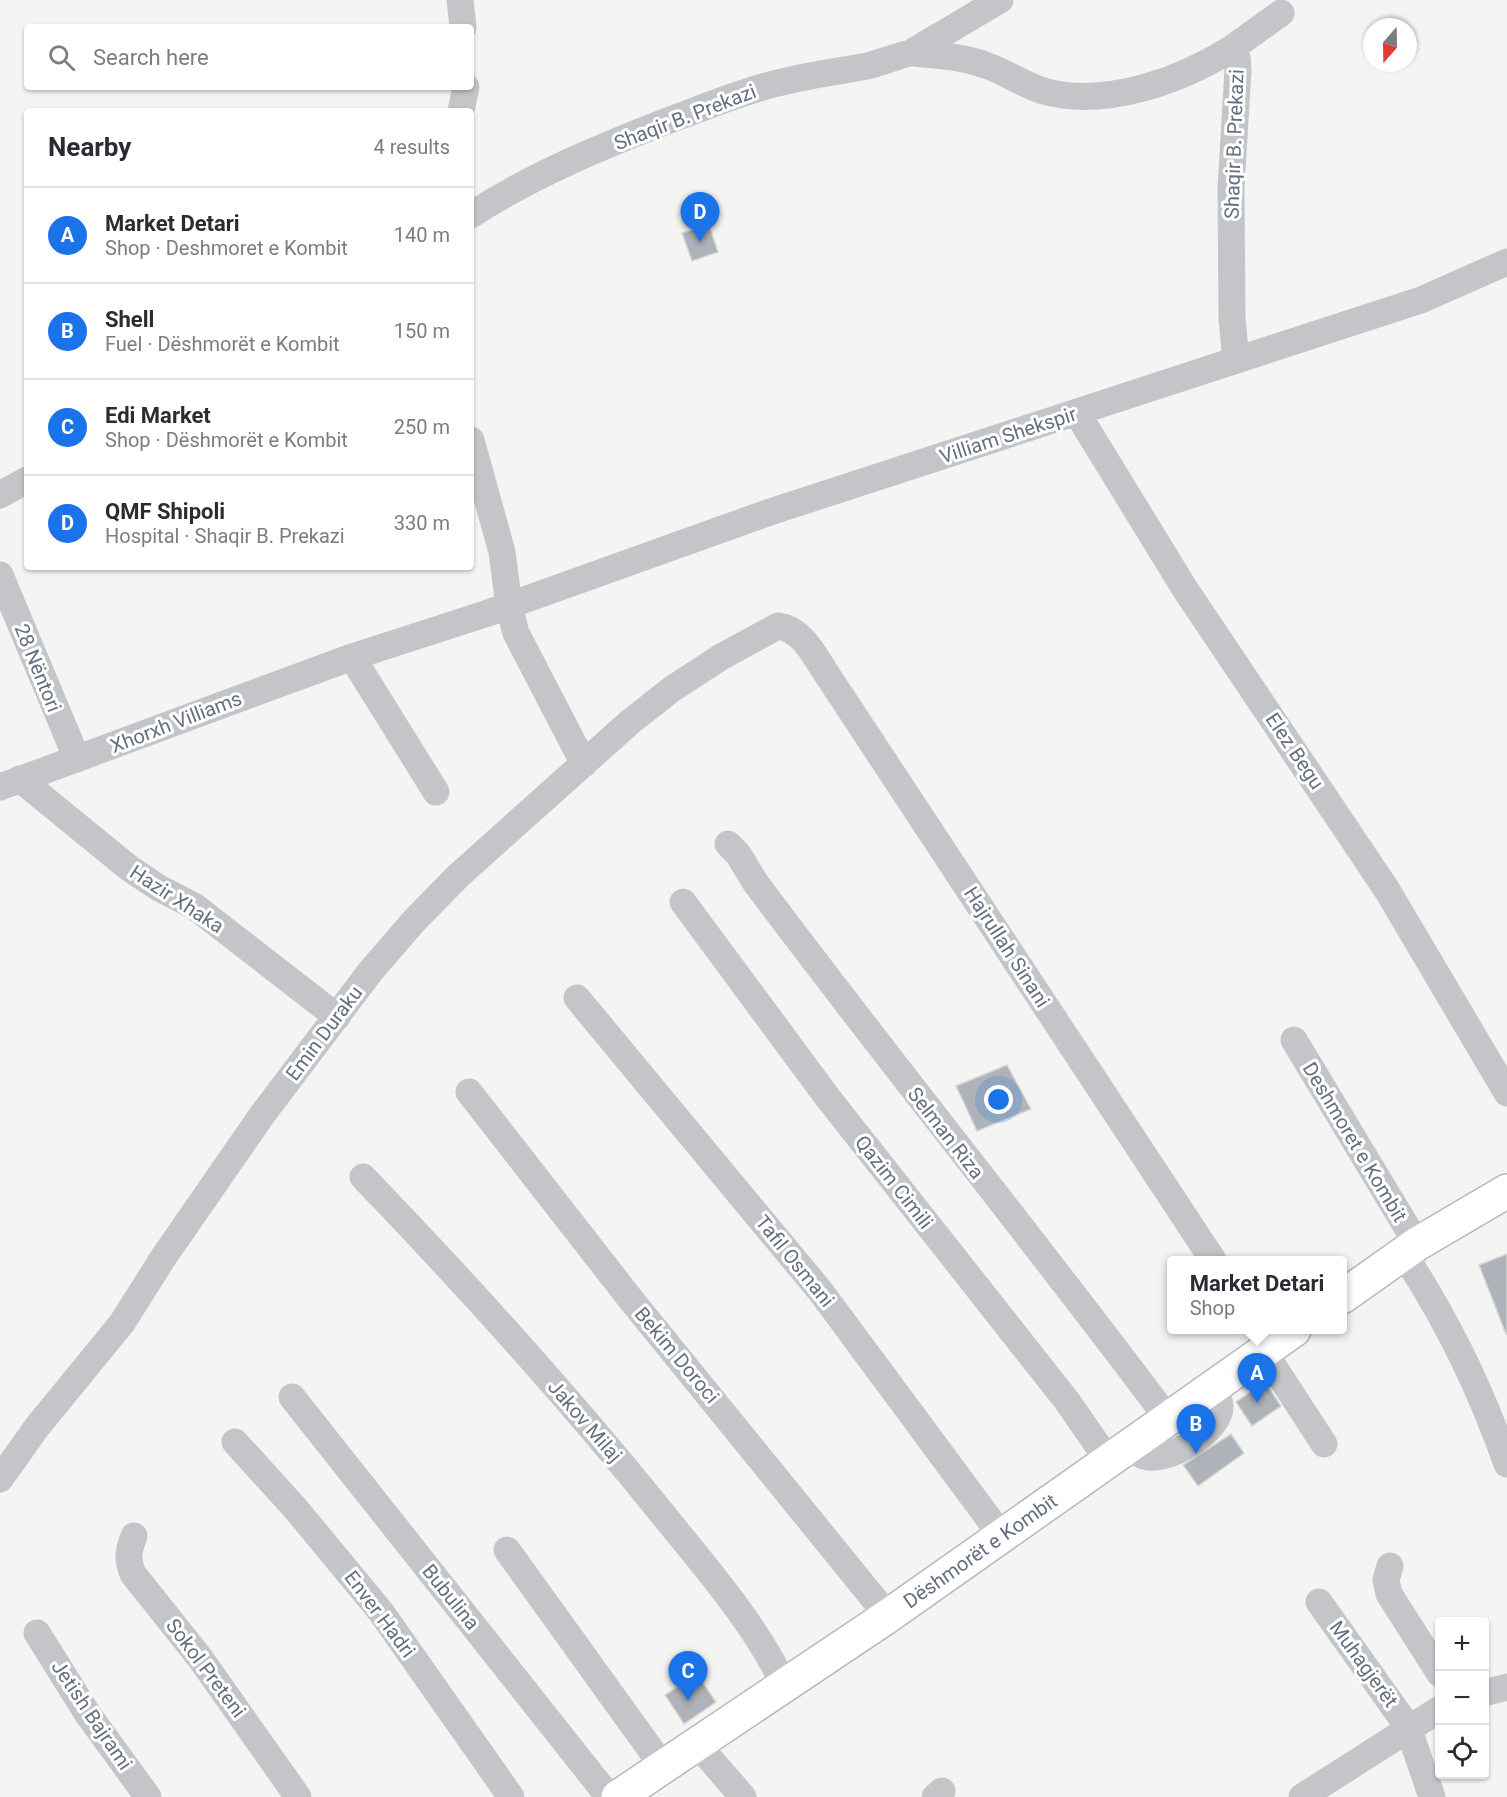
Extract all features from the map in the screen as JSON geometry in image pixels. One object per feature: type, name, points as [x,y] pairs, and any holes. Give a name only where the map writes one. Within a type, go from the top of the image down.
[{"type":"main road","points":[[1347,1293],[1410,1249],[1507,1191]]},
{"type":"main road","name":"Dëshmorët e Kombit","points":[[618,1797],[698,1745],[783,1684],[888,1616],[1000,1535],[1213,1389],[1270,1339]]},
{"type":"street","points":[[460,0],[463,24]]},
{"type":"street","name":"Shaqir B. Prekazi","points":[[474,213],[508,191],[556,168],[719,101],[790,80],[890,62],[912,52],[999,0]]},
{"type":"street","points":[[1232,49],[1281,13]]},
{"type":"street","name":"Shaqir B. Prekazi","points":[[912,52],[969,60],[1006,74],[1024,85],[1074,97],[1120,92],[1161,82],[1210,63],[1232,49],[1237,57],[1238,70],[1231,188],[1232,319],[1236,360]]},
{"type":"street","points":[[462,108],[465,90]]},
{"type":"street","name":"Villiam Shekspir","points":[[509,606],[770,512],[1421,300],[1507,262]]},
{"type":"street","name":"Elez Begu","points":[[1077,413],[1185,589],[1388,890],[1507,1093]]},
{"type":"street","points":[[474,451],[502,552],[509,606],[523,648],[584,764]]},
{"type":"street","points":[[0,495],[24,482]]},
{"type":"street","name":"28 Nëntori","points":[[0,575],[77,759]]},
{"type":"street","name":"Xhorxh Villiams","points":[[10,783],[352,657],[509,606]]},
{"type":"street","name":"Emin Duraku","points":[[0,1479],[38,1427],[122,1323],[163,1258],[262,1115],[370,972],[436,899],[584,764],[656,702],[721,657],[772,628],[785,627],[800,635]]},
{"type":"street","name":"Hajrullah Sinani","points":[[800,635],[1209,1256]]},
{"type":"street","points":[[352,657],[436,792]]},
{"type":"street","name":"Hazir Xhaka","points":[[10,783],[129,868],[159,888],[194,906],[337,1017]]},
{"type":"street","name":"Selman Riza","points":[[728,844],[738,854],[755,882],[887,1057],[1075,1294],[1168,1419]]},
{"type":"street","name":"Qazim Cimili","points":[[683,902],[828,1098],[1067,1401],[1119,1452]]},
{"type":"street","name":"Tafil Osmani","points":[[577,998],[821,1292],[1000,1535]]},
{"type":"street","name":"Deshmoret e Kombit","points":[[1294,1040],[1410,1249],[1471,1375],[1507,1464]]},
{"type":"street","name":"Bekim Doroci","points":[[469,1092],[632,1300],[888,1616]]},
{"type":"street","name":"Jakov Milaj","points":[[363,1177],[525,1350],[644,1490],[732,1604],[775,1667],[783,1684]]},
{"type":"street","points":[[385,1217],[465,1298],[551,1394],[684,1555],[767,1670],[783,1684]]},
{"type":"street","points":[[1270,1339],[1324,1444]]},
{"type":"street","points":[[1119,1452],[1138,1453],[1146,1457],[1168,1455],[1182,1448],[1212,1426],[1218,1416],[1219,1400],[1213,1389]]},
{"type":"street","name":"Bubulina","points":[[292,1397],[609,1797]]},
{"type":"street","name":"Enver Hadri","points":[[235,1442],[295,1508],[381,1612],[511,1797]]},
{"type":"street","name":"Sokol Preteni","points":[[134,1536],[128,1551],[128,1561],[133,1574],[200,1658],[298,1797]]},
{"type":"street","points":[[507,1550],[664,1768]]},
{"type":"street","points":[[1390,1566],[1386,1580],[1389,1594],[1438,1671]]},
{"type":"street","name":"Muhagjerët","points":[[1319,1602],[1408,1727],[1432,1797]]},
{"type":"street","name":"Jetish Bajrami","points":[[37,1633],[87,1713],[148,1797]]},
{"type":"street","points":[[1489,1692],[1507,1687]]},
{"type":"street","name":"Muhagjerët","points":[[1302,1797],[1338,1787],[1408,1727],[1435,1712]]},
{"type":"street","points":[[698,1745],[743,1797]]},
{"type":"building","points":[[709,225],[718,252],[692,261],[682,233]]},
{"type":"building","points":[[1007,1065],[1031,1109],[977,1131],[956,1086]]},
{"type":"building","points":[[1507,1254],[1507,1334],[1506,1334],[1479,1265]]},
{"type":"building","points":[[1265,1382],[1281,1406],[1252,1426],[1236,1402]]},
{"type":"building","points":[[1231,1434],[1244,1453],[1198,1486],[1183,1465]]},
{"type":"building","points":[[697,1674],[716,1702],[684,1724],[665,1695]]},
{"type":"place","name":"QMF Shipoli","points":[[700,242]]},
{"type":"place","name":"Market Detari","points":[[1257,1403]]},
{"type":"place","name":"Shell","points":[[1196,1454]]},
{"type":"place","name":"Edi Market","points":[[688,1701]]}]
